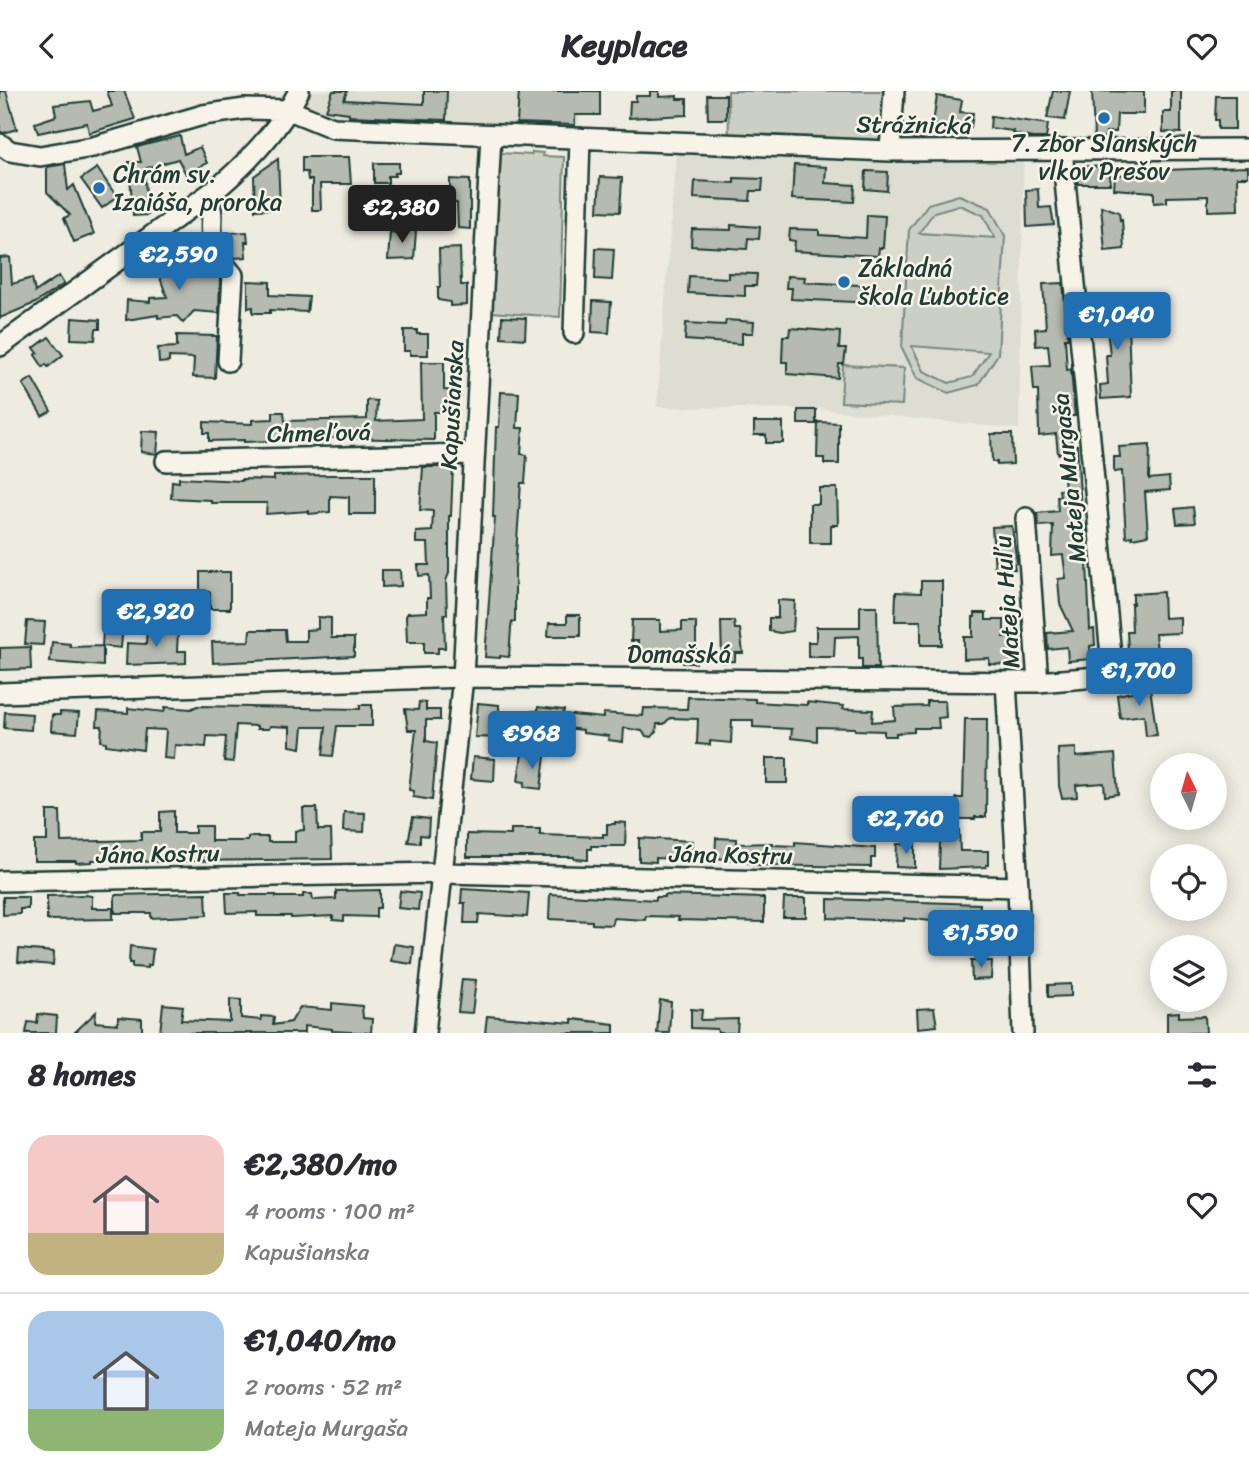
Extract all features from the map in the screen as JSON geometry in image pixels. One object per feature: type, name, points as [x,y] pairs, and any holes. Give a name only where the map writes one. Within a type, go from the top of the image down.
[{"type":"street","points":[[0,346],[240,169],[289,110],[299,91]]},
{"type":"street","points":[[890,151],[894,91]]},
{"type":"street","name":"Strážnická","points":[[0,144],[10,151],[40,156],[93,147],[223,111],[245,109],[289,110],[333,128],[890,151],[1249,149]]},
{"type":"street","name":"Kapušianska","points":[[463,677],[491,135]]},
{"type":"street","points":[[574,333],[580,138]]},
{"type":"street","name":"Mateja Murgaša","points":[[1062,150],[1113,676]]},
{"type":"street","points":[[205,197],[213,209],[212,234],[219,260],[233,275],[228,361]]},
{"type":"street","name":"Chmeľová","points":[[166,461],[474,454]]},
{"type":"street","name":"Mateja Huľu","points":[[1026,518],[1038,682]]},
{"type":"street","name":"Domašská","points":[[0,692],[463,677],[1038,682],[1157,672]]},
{"type":"street","points":[[425,1033],[463,677]]},
{"type":"street","points":[[1006,682],[1023,1033]]},
{"type":"street","name":"Jána Kostru","points":[[0,881],[443,873],[1018,887]]},
{"type":"shaded area","points":[[304,91],[581,91],[578,131],[291,119]]},
{"type":"shaded area","points":[[728,91],[894,91],[889,151],[729,142]]},
{"type":"shaded area","name":"Základná škola Ľubotice","points":[[677,140],[1024,150],[1019,429],[818,409],[657,407]]},
{"type":"shaded area","points":[[532,152],[543,153],[543,156],[564,157],[560,317],[490,312],[501,153],[531,155]]},
{"type":"shaded area","points":[[959,195],[990,208],[1005,236],[998,354],[978,385],[948,393],[917,378],[902,348],[909,230],[928,204]],"holes":[[[959,205],[983,215],[995,238],[919,233],[934,212]],[[912,346],[989,352],[972,377],[949,383],[924,371]]]},
{"type":"shaded area","points":[[843,365],[904,368],[902,405],[841,402]]},
{"type":"building","points":[[0,91],[6,91],[17,129],[4,133],[0,132]]},
{"type":"building","points":[[107,91],[124,91],[135,119],[89,133],[87,123],[38,133],[35,123],[56,116],[54,105],[90,101],[93,111],[112,106]]},
{"type":"building","points":[[333,91],[347,91],[344,100],[424,104],[424,91],[447,91],[446,120],[349,116],[349,113],[326,110]]},
{"type":"building","points":[[519,91],[600,91],[600,115],[575,115],[575,125],[517,123]]},
{"type":"building","points":[[650,91],[659,91],[659,97],[677,96],[677,99],[687,99],[687,115],[629,118],[630,101],[636,101],[636,96],[650,96]]},
{"type":"building","points":[[1053,91],[1070,91],[1065,120],[1047,118]]},
{"type":"building","points":[[1092,91],[1144,92],[1144,114],[1117,114],[1116,132],[1106,132],[1105,138],[1094,138]]},
{"type":"building","points":[[1171,91],[1181,91],[1181,133],[1163,132],[1163,112],[1171,112]]},
{"type":"building","points":[[707,95],[726,95],[726,119],[708,119]]},
{"type":"building","points":[[937,96],[962,100],[960,112],[973,113],[971,127],[954,124],[951,131],[941,130],[941,126],[933,124]]},
{"type":"building","points":[[1216,96],[1235,96],[1235,129],[1218,129],[1218,120],[1215,120]]},
{"type":"building","points":[[991,116],[1048,124],[1046,138],[1032,138],[1012,133],[1013,131],[990,128]]},
{"type":"building","points":[[180,136],[184,154],[200,147],[207,163],[196,170],[198,173],[188,178],[178,159],[144,169],[148,215],[133,216],[129,162],[141,162],[137,147]]},
{"type":"building","points":[[302,157],[349,157],[351,184],[320,184],[321,210],[312,210],[312,180],[308,180],[307,172],[302,172]]},
{"type":"building","points":[[278,159],[280,209],[255,210],[254,176]]},
{"type":"building","points":[[374,163],[399,163],[399,173],[388,176],[388,183],[374,183]]},
{"type":"building","points":[[65,164],[68,190],[74,185],[94,234],[74,242],[64,218],[70,215],[47,192],[47,167]]},
{"type":"building","points":[[794,165],[826,167],[825,183],[855,185],[854,202],[792,199]]},
{"type":"building","points":[[1076,166],[1109,167],[1111,184],[1078,184]]},
{"type":"building","points":[[1248,167],[1248,177],[1237,177],[1238,210],[1208,211],[1208,196],[1167,197],[1167,202],[1154,203],[1154,192],[1114,189],[1115,175]]},
{"type":"building","name":"Chrám sv. Izaiáša, proroka","points":[[97,168],[117,197],[102,208],[81,179]]},
{"type":"building","points":[[866,171],[888,172],[887,191],[865,189]]},
{"type":"building","points":[[600,177],[622,178],[620,212],[598,211]]},
{"type":"building","points":[[734,178],[763,179],[762,191],[751,191],[750,201],[694,198],[695,181],[734,183]]},
{"type":"building","points":[[450,179],[470,180],[470,229],[458,228],[457,203],[450,203]]},
{"type":"building","points":[[1038,189],[1039,208],[1051,207],[1054,225],[1027,227],[1026,190]]},
{"type":"building","points":[[1101,206],[1119,212],[1124,249],[1105,251]]},
{"type":"building","points":[[867,215],[885,216],[883,248],[879,248],[878,256],[794,251],[795,241],[789,240],[790,229],[819,230],[819,235],[866,238]]},
{"type":"building","points":[[731,225],[760,227],[759,239],[748,238],[747,249],[691,246],[692,229],[731,230]]},
{"type":"building","points":[[404,230],[416,230],[414,259],[388,260],[390,232],[404,233]]},
{"type":"building","points":[[247,232],[246,257],[235,258],[225,236]]},
{"type":"building","points":[[169,244],[178,271],[213,270],[220,279],[219,313],[194,311],[183,323],[177,316],[158,318],[158,315],[126,320],[127,300],[150,302],[150,298],[167,297],[154,261],[160,258],[157,247]]},
{"type":"building","points":[[460,248],[461,285],[467,285],[467,305],[450,306],[450,302],[438,300],[439,249]]},
{"type":"building","points":[[596,248],[614,249],[612,280],[595,279]]},
{"type":"building","points":[[10,257],[12,284],[32,278],[35,292],[59,276],[64,284],[35,303],[0,318],[0,258]]},
{"type":"building","points":[[728,273],[757,274],[756,286],[745,286],[745,296],[688,293],[689,276],[728,278]]},
{"type":"building","points":[[787,276],[805,277],[804,282],[877,286],[875,303],[791,299],[792,288],[786,288]]},
{"type":"building","points":[[248,281],[270,282],[270,295],[309,297],[307,312],[270,310],[270,313],[253,313],[253,307],[248,308]]},
{"type":"building","points":[[1063,283],[1068,338],[1065,338],[1067,370],[1071,369],[1075,416],[1070,416],[1072,445],[1077,445],[1082,526],[1086,525],[1087,535],[1083,536],[1090,630],[1094,629],[1095,645],[1090,646],[1091,659],[1068,661],[1067,647],[1048,649],[1047,633],[1073,631],[1060,604],[1058,579],[1066,578],[1063,555],[1052,556],[1053,525],[1039,526],[1037,513],[1058,511],[1057,496],[1060,496],[1059,490],[1065,489],[1062,453],[1058,454],[1056,434],[1039,436],[1038,390],[1034,390],[1032,366],[1050,365],[1048,345],[1036,346],[1035,329],[1046,328],[1043,284]]},
{"type":"building","points":[[1127,300],[1131,397],[1101,399],[1100,385],[1108,384],[1106,355],[1110,355],[1104,301]]},
{"type":"building","points":[[593,301],[611,302],[609,333],[592,332]]},
{"type":"building","points":[[502,317],[526,318],[525,339],[501,337]]},
{"type":"building","points":[[72,318],[100,320],[100,329],[96,329],[95,340],[71,339]]},
{"type":"building","points":[[726,320],[754,322],[753,333],[742,333],[742,344],[685,340],[686,323],[725,325]]},
{"type":"building","points":[[790,328],[840,332],[839,349],[846,349],[844,364],[839,364],[838,378],[787,374],[787,362],[782,362],[783,336],[789,336]]},
{"type":"building","points":[[404,330],[417,330],[417,334],[428,334],[428,355],[410,355],[410,351],[404,351]]},
{"type":"building","points":[[177,335],[217,336],[215,378],[193,377],[194,358],[169,357],[169,362],[159,363],[158,348],[177,347]]},
{"type":"building","points":[[49,337],[63,355],[48,367],[46,364],[43,367],[34,348]]},
{"type":"building","points":[[421,362],[444,362],[444,390],[457,391],[458,409],[451,409],[451,412],[434,412],[434,440],[290,437],[290,440],[209,441],[209,433],[204,433],[204,422],[252,424],[252,420],[273,419],[273,412],[284,412],[285,421],[367,419],[367,400],[377,401],[376,421],[422,419]]},
{"type":"building","points":[[32,378],[51,411],[42,416],[23,384]]},
{"type":"building","points":[[501,392],[519,393],[517,428],[523,428],[521,454],[527,455],[525,483],[521,483],[515,569],[515,622],[512,622],[509,657],[500,658],[485,657],[495,517],[496,427],[499,427]]},
{"type":"building","points":[[798,410],[816,410],[816,424],[798,424]]},
{"type":"building","points":[[754,422],[783,422],[783,443],[766,443],[766,435],[754,435]]},
{"type":"building","points":[[818,422],[839,423],[839,464],[824,464],[824,458],[817,458]]},
{"type":"building","points":[[142,431],[159,432],[157,454],[141,452]]},
{"type":"building","points":[[991,434],[1012,434],[1013,464],[997,465],[997,462],[992,462]]},
{"type":"building","points":[[1150,445],[1149,479],[1169,477],[1170,490],[1145,492],[1148,535],[1126,537],[1122,471],[1114,472],[1114,457],[1120,457],[1119,447]]},
{"type":"building","points":[[423,467],[453,467],[449,516],[449,573],[446,581],[447,614],[444,614],[445,648],[438,648],[438,653],[424,653],[424,642],[407,642],[406,616],[408,613],[427,612],[427,598],[430,598],[429,575],[419,576],[418,565],[429,565],[428,543],[416,543],[416,532],[432,531],[433,511],[420,510]]},
{"type":"building","points":[[375,475],[375,514],[349,514],[349,497],[330,496],[330,512],[309,514],[309,511],[266,514],[267,503],[211,503],[211,500],[171,498],[172,481],[179,482],[179,478],[242,481],[274,480],[274,476]]},
{"type":"building","points":[[819,488],[837,488],[838,525],[831,525],[831,543],[810,543],[810,504],[819,504]]},
{"type":"building","points":[[1193,507],[1195,523],[1177,524],[1175,509]]},
{"type":"building","points":[[1012,526],[1017,563],[1014,564],[1015,569],[995,571],[992,527]]},
{"type":"building","points":[[382,570],[400,570],[401,586],[382,587]]},
{"type":"building","points":[[200,572],[230,572],[230,609],[210,609],[210,592],[200,592]]},
{"type":"building","points":[[921,581],[942,581],[942,645],[921,645],[921,621],[895,621],[896,592],[921,593]]},
{"type":"building","points":[[1163,592],[1164,618],[1180,617],[1180,633],[1155,634],[1157,650],[1128,652],[1127,631],[1132,631],[1133,594]]},
{"type":"building","points":[[778,600],[795,601],[793,631],[769,631],[769,618],[778,618]]},
{"type":"building","points":[[860,606],[877,606],[878,668],[862,668],[862,659],[859,659],[859,636],[835,637],[834,657],[808,657],[808,642],[816,642],[816,627],[860,627]]},
{"type":"building","points":[[113,612],[124,612],[121,648],[103,646],[103,666],[50,662],[52,642],[70,644],[70,647],[102,646],[103,632],[111,633]]},
{"type":"building","points":[[975,613],[986,613],[986,620],[1004,620],[1004,637],[1010,636],[1010,665],[989,664],[989,658],[964,659],[964,637],[973,637]]},
{"type":"building","points":[[567,615],[580,615],[580,636],[548,636],[549,623],[567,623]]},
{"type":"building","points":[[318,617],[331,618],[331,638],[354,638],[354,656],[213,663],[212,642],[249,641],[250,630],[285,630],[286,641],[306,641],[306,630],[318,629]]},
{"type":"building","points":[[632,620],[660,620],[660,631],[682,630],[682,622],[696,622],[696,663],[683,663],[683,655],[677,655],[677,650],[638,651],[638,641],[631,641]]},
{"type":"building","points":[[27,621],[45,622],[43,645],[25,644]]},
{"type":"building","points":[[721,621],[734,621],[735,629],[740,629],[743,653],[735,653],[735,661],[722,662]]},
{"type":"building","points":[[147,629],[178,631],[177,651],[186,651],[186,663],[126,665],[127,643],[146,644]]},
{"type":"building","points":[[30,647],[31,669],[0,670],[0,648]]},
{"type":"building","points":[[1150,688],[1157,735],[1146,736],[1144,715],[1120,718],[1117,695]]},
{"type":"building","points":[[688,697],[844,706],[843,709],[873,710],[872,722],[895,720],[894,707],[927,706],[927,701],[945,701],[946,717],[938,718],[939,728],[914,728],[914,732],[896,733],[896,736],[884,736],[884,731],[817,727],[817,741],[791,738],[792,729],[753,727],[753,720],[732,720],[731,743],[710,741],[710,745],[697,744],[698,719],[670,718],[664,724],[657,724],[652,737],[646,736],[642,731],[624,728],[623,742],[608,740],[609,736],[583,733],[583,730],[530,724],[532,711],[538,711],[538,707],[564,710],[563,714],[603,718],[603,713],[643,716],[644,708],[687,709]]},
{"type":"building","points":[[419,702],[426,703],[426,710],[440,710],[440,720],[426,720],[426,741],[437,743],[432,800],[413,797],[414,791],[409,790],[416,730],[408,730],[405,709],[418,710]]},
{"type":"building","points":[[478,703],[499,705],[500,738],[475,737]]},
{"type":"building","points":[[360,705],[372,705],[372,726],[337,726],[333,756],[323,755],[326,727],[303,727],[301,748],[290,746],[290,727],[270,726],[269,729],[257,729],[257,726],[236,725],[233,762],[224,761],[226,737],[207,736],[206,747],[175,745],[174,759],[164,758],[166,730],[145,729],[143,750],[106,745],[106,742],[101,741],[102,726],[97,726],[98,711],[128,713],[128,708],[164,712],[165,707],[360,709]]},
{"type":"building","points":[[5,712],[32,714],[31,730],[4,728]]},
{"type":"building","points":[[60,712],[79,713],[77,733],[51,731],[52,715],[60,715]]},
{"type":"building","points":[[965,719],[987,719],[986,817],[975,819],[956,819],[956,798],[963,798]]},
{"type":"building","points":[[1076,748],[1076,757],[1115,754],[1118,794],[1105,796],[1104,783],[1076,785],[1077,797],[1062,798],[1058,749]]},
{"type":"building","points":[[522,754],[545,756],[541,789],[524,787],[525,782],[518,781]]},
{"type":"building","points":[[473,757],[495,759],[494,781],[471,779]]},
{"type":"building","points":[[766,758],[787,758],[787,783],[766,783]]},
{"type":"building","points":[[303,808],[317,808],[318,830],[331,830],[332,859],[117,862],[92,860],[76,863],[34,861],[34,841],[47,841],[47,811],[60,811],[61,842],[141,840],[141,832],[160,832],[160,812],[174,811],[174,833],[195,833],[195,826],[211,826],[211,841],[248,841],[248,837],[268,837],[268,842],[295,842],[295,831],[304,830]]},
{"type":"building","points":[[344,812],[365,813],[364,832],[343,831]]},
{"type":"building","points":[[413,817],[429,819],[428,836],[420,835],[420,843],[408,842]]},
{"type":"building","points":[[626,823],[625,846],[591,846],[591,849],[588,849],[588,860],[574,857],[467,857],[467,834],[511,835],[511,829],[540,829],[540,835],[603,837],[603,834],[607,834],[607,824]]},
{"type":"building","points":[[924,829],[959,829],[960,851],[988,851],[988,865],[939,869],[940,842],[924,842]]},
{"type":"building","points":[[639,838],[692,841],[691,860],[656,858],[656,862],[639,861]]},
{"type":"building","points":[[716,838],[737,839],[737,844],[773,843],[795,846],[795,842],[875,848],[875,858],[871,858],[871,867],[756,865],[748,861],[715,858]]},
{"type":"building","points":[[897,844],[915,845],[915,868],[896,867]]},
{"type":"building","points":[[462,889],[529,893],[527,917],[479,914],[478,923],[464,923],[465,903],[461,903]]},
{"type":"building","points":[[380,890],[380,908],[376,908],[376,917],[344,916],[344,921],[333,920],[333,916],[291,918],[257,916],[257,912],[227,913],[226,893],[276,897],[303,897],[303,894],[312,894],[313,900],[336,899],[336,891]]},
{"type":"building","points":[[400,891],[420,893],[418,910],[398,908]]},
{"type":"building","points":[[206,893],[207,915],[151,918],[151,913],[115,913],[115,895]]},
{"type":"building","points":[[550,894],[656,900],[656,897],[664,895],[764,898],[764,922],[678,920],[679,917],[646,916],[645,920],[613,918],[612,925],[549,919]]},
{"type":"building","points":[[47,896],[92,896],[92,908],[113,908],[113,919],[47,920]]},
{"type":"building","points":[[3,897],[28,897],[28,909],[20,909],[20,914],[3,915]]},
{"type":"building","points":[[784,898],[806,898],[806,917],[783,917]]},
{"type":"building","points":[[828,899],[980,904],[979,920],[977,926],[904,918],[904,921],[828,918]]},
{"type":"building","points":[[394,944],[414,947],[412,964],[391,961]]},
{"type":"building","points":[[130,946],[153,949],[151,965],[148,965],[148,968],[132,967],[132,963],[129,963]]},
{"type":"building","points":[[19,949],[54,952],[53,965],[18,962]]},
{"type":"building","points":[[971,961],[992,961],[991,979],[972,980]]},
{"type":"building","points":[[462,979],[476,980],[472,1013],[458,1012]]},
{"type":"building","points":[[1071,984],[1071,996],[1048,997],[1048,985]]},
{"type":"building","points":[[230,999],[241,1000],[241,1018],[261,1020],[261,1016],[274,1017],[273,1025],[291,1022],[300,1007],[332,1010],[332,1003],[362,1006],[363,1018],[372,1019],[371,1033],[304,1026],[304,1033],[160,1033],[163,1004],[183,1006],[181,1020],[230,1022]]},
{"type":"building","points":[[660,1000],[671,1002],[669,1033],[657,1033]]},
{"type":"building","points":[[934,1008],[937,1026],[918,1028],[917,1009]]},
{"type":"building","points":[[691,1009],[702,1010],[701,1020],[738,1019],[737,1033],[691,1028]]},
{"type":"building","points":[[96,1012],[95,1022],[118,1024],[118,1017],[142,1019],[142,1033],[74,1033]]},
{"type":"building","points":[[1179,1012],[1179,1017],[1205,1016],[1206,1033],[1167,1033],[1167,1013]]},
{"type":"building","points":[[38,1014],[57,1016],[56,1033],[26,1033],[28,1022],[37,1023]]},
{"type":"building","points":[[487,1016],[572,1023],[572,1019],[614,1024],[614,1033],[485,1033]]},
{"type":"place","name":"7. zbor Slanských vlkov Prešov","points":[[1104,118]]},
{"type":"place","name":"Chrám sv. Izaiáša, proroka","points":[[99,188]]},
{"type":"place","name":"Základná škola Ľubotice","points":[[844,282]]}]
